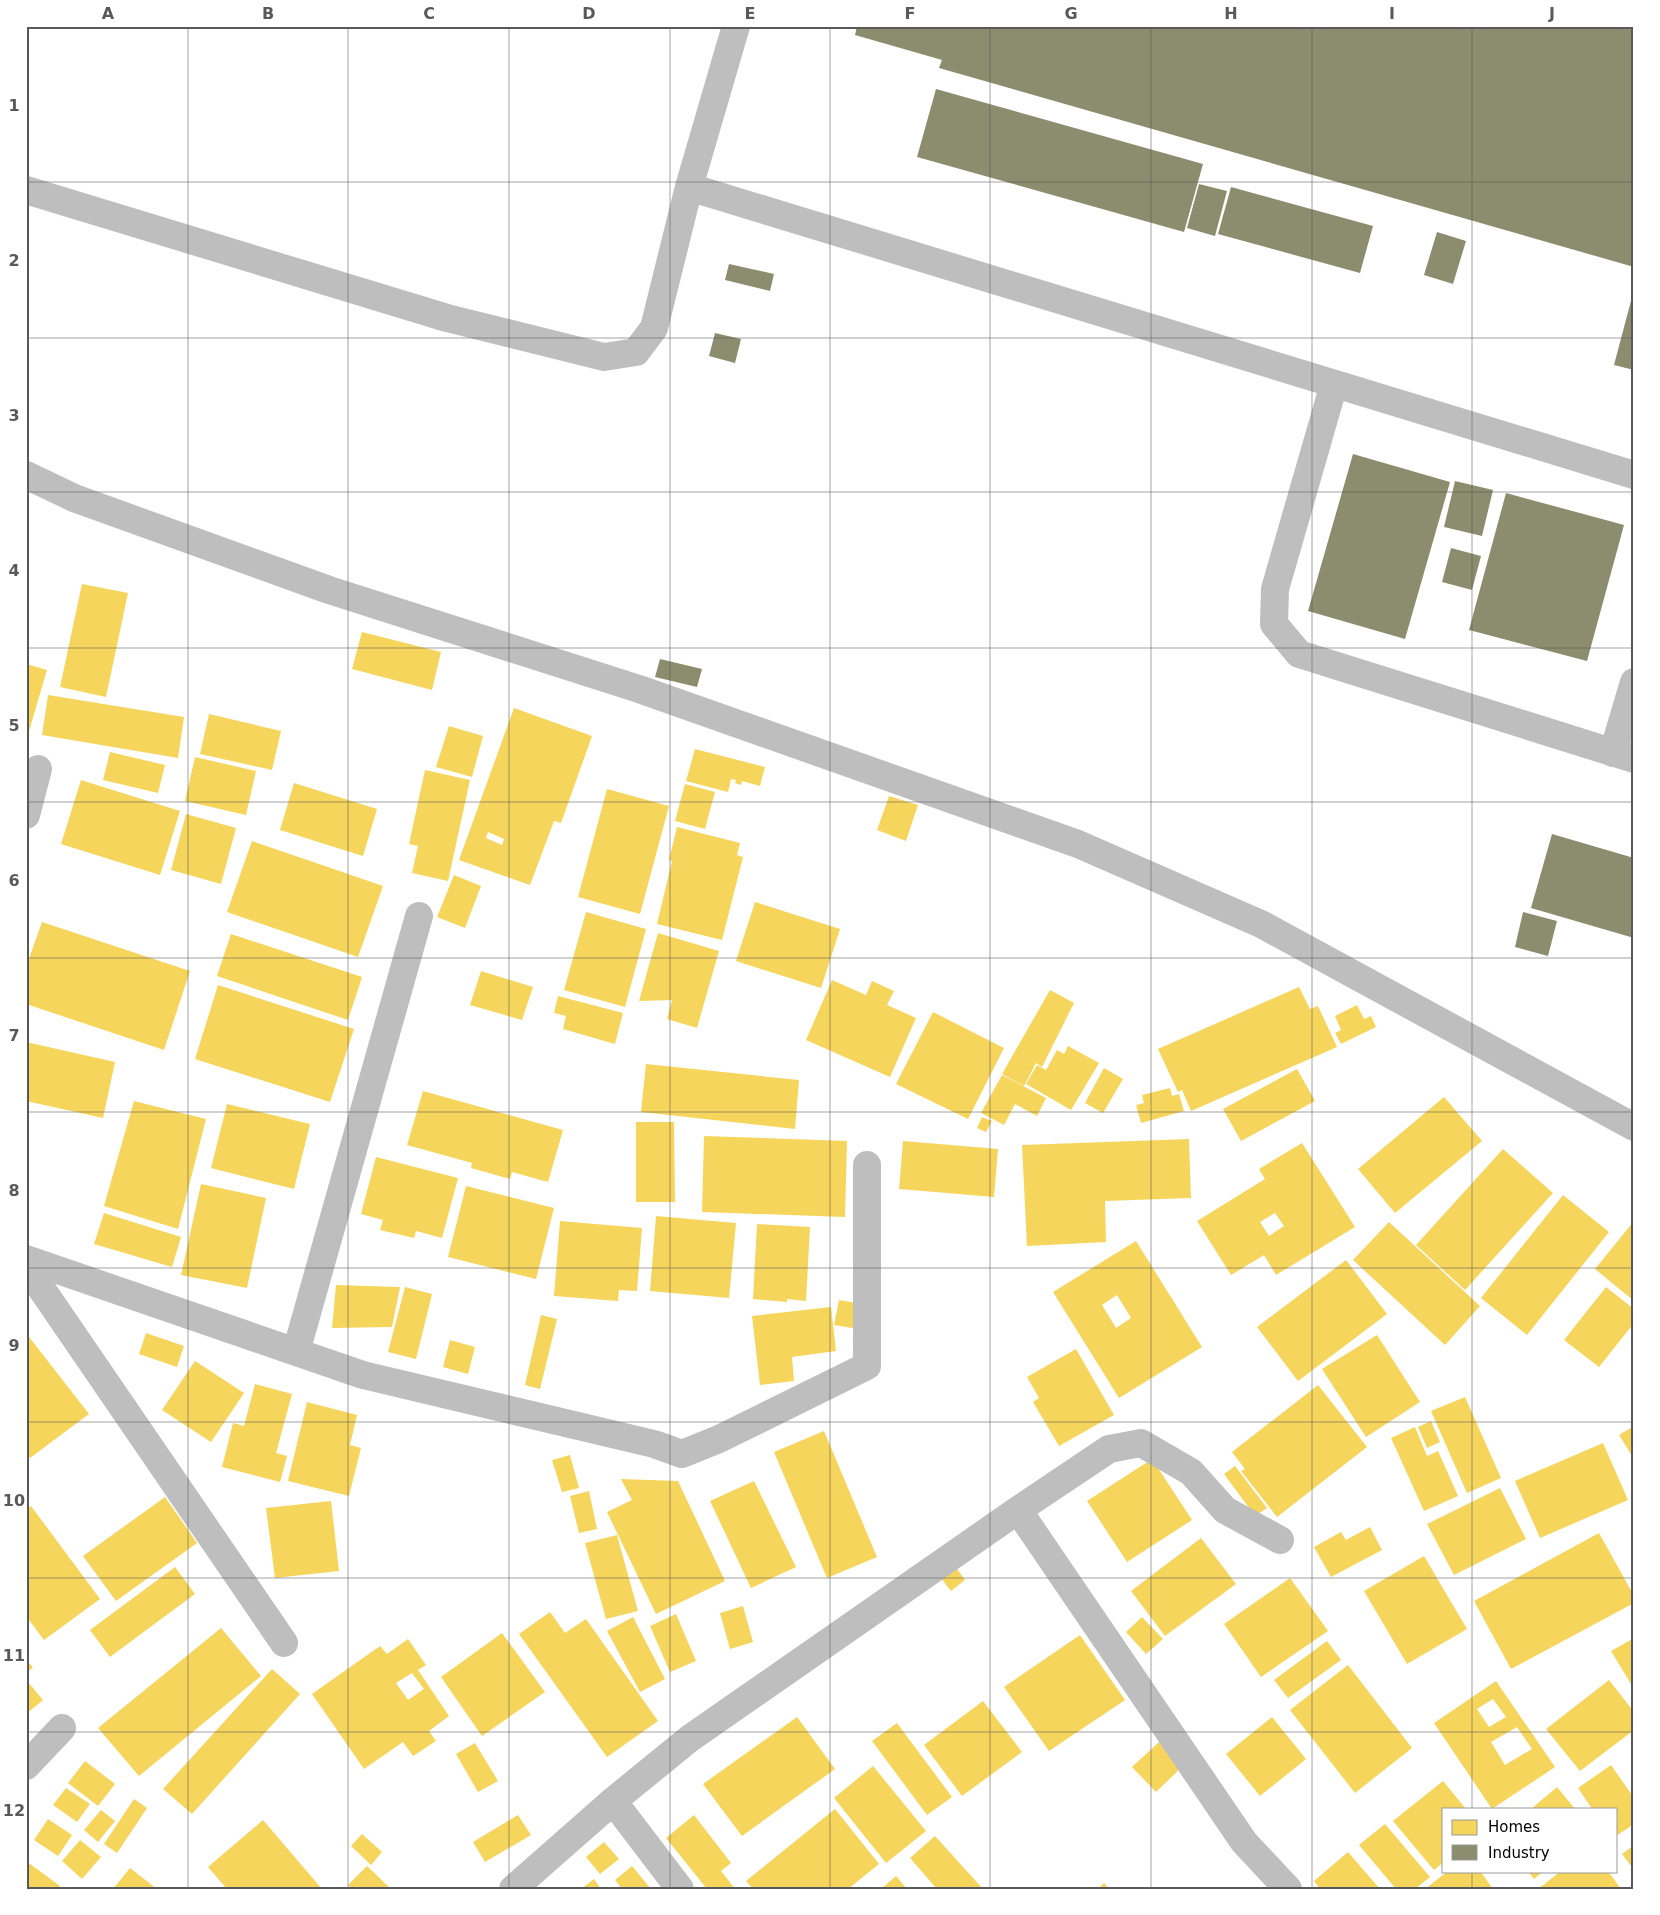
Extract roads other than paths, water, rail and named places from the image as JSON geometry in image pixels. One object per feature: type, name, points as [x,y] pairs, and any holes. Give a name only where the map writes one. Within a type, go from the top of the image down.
[{"type":"street","points":[[26,190],[447,318],[604,358],[636,352],[654,328],[689,187],[736,26]]},
{"type":"street","points":[[689,187],[1634,475]]},
{"type":"street","points":[[1334,384],[1275,589],[1274,624],[1300,654],[1623,756],[1634,682]]},
{"type":"street","points":[[26,475],[74,498],[329,590],[639,689],[1078,844],[1261,924],[1634,1127]]},
{"type":"street","points":[[26,815],[38,769]]},
{"type":"street","points":[[296,1352],[419,916]]},
{"type":"street","points":[[26,1259],[363,1375],[654,1444],[682,1454],[719,1439],[868,1366],[867,1165]]},
{"type":"street","points":[[26,1266],[284,1643]]},
{"type":"street","points":[[513,1889],[614,1800],[689,1739],[1018,1510],[1109,1449],[1142,1444],[1191,1472],[1225,1510],[1280,1540]]},
{"type":"street","points":[[1018,1510],[1244,1842],[1288,1889]]},
{"type":"street","points":[[26,1766],[62,1728]]},
{"type":"street","points":[[614,1800],[680,1889]]}]
